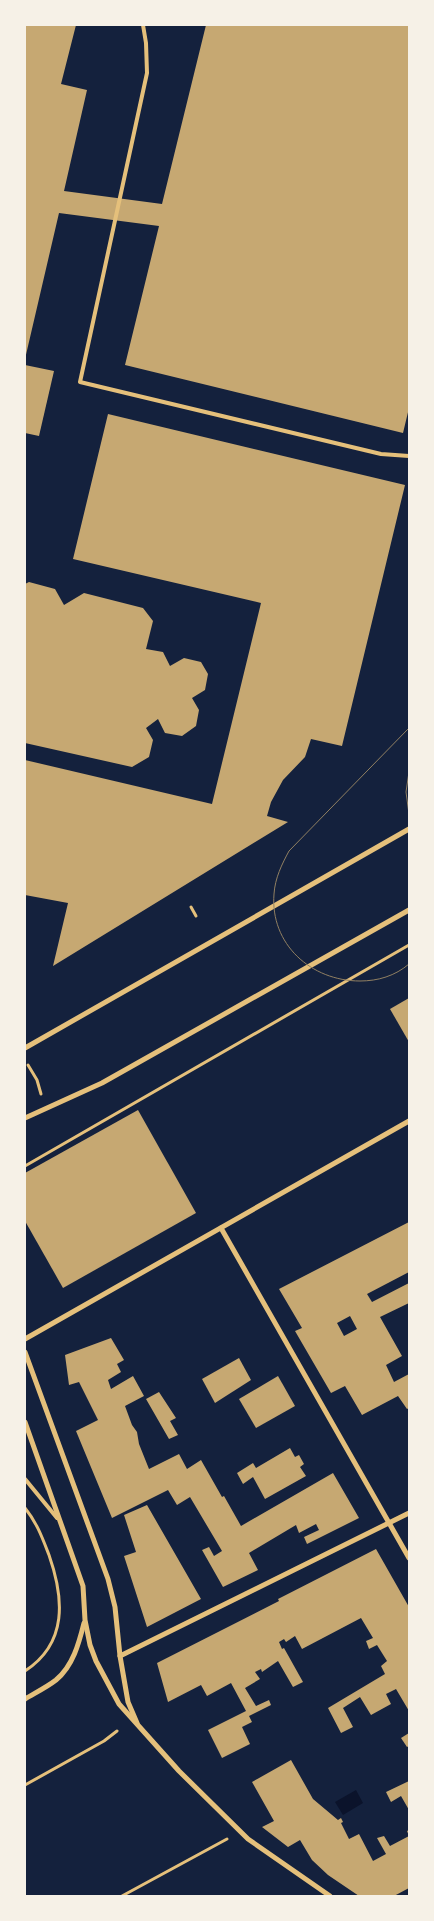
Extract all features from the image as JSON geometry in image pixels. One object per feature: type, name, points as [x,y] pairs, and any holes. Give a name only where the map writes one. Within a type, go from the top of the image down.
[{"type":"street","points":[[25,1048],[409,829]]},
{"type":"street","points":[[25,1118],[102,1083],[409,910]]},
{"type":"street","points":[[25,1339],[409,1121]]},
{"type":"street","points":[[221,1228],[409,1558]]},
{"type":"street","points":[[25,1352],[108,1579],[115,1607],[120,1656],[128,1702],[139,1728]]},
{"type":"street","points":[[25,1422],[83,1586],[85,1620],[96,1661],[118,1704],[179,1771],[248,1839],[330,1896]]},
{"type":"street","points":[[120,1656],[409,1513]]},
{"type":"street","points":[[25,1699],[56,1679],[69,1664],[78,1646],[85,1620]]},
{"type":"lane","points":[[143,25],[147,73],[80,382],[381,454],[409,456]]},
{"type":"lane","points":[[25,1479],[62,1524]]},
{"type":"path","points":[[191,907],[196,916]]},
{"type":"path","points":[[25,1166],[409,945]]},
{"type":"path","points":[[28,1065],[41,1094]]},
{"type":"path","points":[[25,1508],[39,1528],[56,1576],[60,1600],[60,1618],[53,1640],[34,1665],[25,1671]]},
{"type":"path","points":[[25,1784],[104,1741],[117,1731]]},
{"type":"path","points":[[122,1896],[228,1838]]},
{"type":"water","points":[[356,1790],[363,1803],[343,1815],[335,1802]]},
{"type":"building","points":[[25,25],[76,25],[61,84],[87,90],[64,191],[162,204],[206,25],[409,25],[409,408],[403,433],[125,365],[159,226],[59,213],[25,359]]},
{"type":"building","points":[[25,365],[54,371],[39,436],[25,433]]},
{"type":"building","points":[[108,414],[405,485],[342,746],[311,739],[305,757],[283,780],[271,802],[267,816],[288,822],[53,966],[68,903],[25,895],[25,760],[212,804],[261,603],[73,559]]},
{"type":"building","points":[[29,582],[55,589],[64,605],[84,593],[143,608],[153,621],[146,649],[163,652],[170,666],[184,658],[201,662],[208,674],[205,690],[192,698],[199,710],[196,726],[182,736],[165,733],[158,719],[146,728],[153,740],[149,757],[132,767],[25,743],[25,584]]},
{"type":"building","points":[[409,998],[409,1042],[390,1009]]},
{"type":"building","points":[[138,1110],[196,1213],[63,1288],[25,1221],[25,1173]]},
{"type":"building","points":[[409,1222],[409,1272],[367,1294],[372,1302],[409,1283],[409,1303],[380,1317],[402,1356],[386,1365],[394,1382],[409,1374],[409,1408],[407,1409],[398,1396],[362,1415],[345,1386],[331,1393],[295,1331],[302,1328],[279,1289]],"holes":[[[350,1316],[357,1329],[344,1336],[337,1323]]]},
{"type":"building","points":[[111,1338],[124,1360],[117,1364],[121,1372],[108,1380],[111,1389],[133,1376],[144,1396],[125,1406],[132,1425],[137,1432],[139,1444],[149,1469],[179,1454],[187,1469],[201,1460],[241,1526],[333,1473],[359,1518],[307,1544],[304,1537],[319,1530],[316,1524],[299,1533],[296,1525],[249,1553],[258,1570],[223,1587],[202,1550],[209,1547],[214,1556],[222,1551],[190,1497],[177,1505],[168,1490],[112,1518],[76,1431],[98,1420],[79,1382],[69,1385],[65,1355]]},
{"type":"building","points":[[239,1358],[251,1380],[215,1403],[202,1379]]},
{"type":"building","points":[[278,1376],[295,1406],[256,1428],[239,1399]]},
{"type":"building","points":[[159,1392],[176,1418],[170,1421],[178,1435],[169,1439],[146,1399]]},
{"type":"building","points":[[290,1448],[295,1457],[299,1455],[304,1464],[300,1467],[306,1476],[265,1499],[253,1477],[243,1484],[237,1473],[253,1463],[256,1468]]},
{"type":"building","points":[[147,1505],[201,1599],[147,1627],[124,1556],[136,1552],[124,1515]]},
{"type":"building","points":[[376,1549],[409,1607],[409,1711],[396,1689],[386,1694],[391,1704],[371,1715],[360,1697],[343,1708],[353,1727],[341,1733],[328,1708],[385,1674],[381,1666],[387,1661],[377,1645],[369,1649],[366,1641],[373,1638],[361,1618],[302,1649],[295,1636],[286,1642],[284,1639],[279,1642],[303,1682],[293,1687],[278,1661],[262,1672],[261,1669],[255,1672],[260,1679],[245,1688],[256,1706],[269,1700],[271,1705],[249,1716],[252,1722],[242,1727],[250,1744],[222,1758],[208,1730],[246,1711],[231,1683],[207,1696],[201,1685],[168,1702],[157,1663]]},
{"type":"building","points":[[409,1733],[409,1746],[407,1747],[401,1738]]},
{"type":"building","points":[[291,1760],[313,1799],[338,1820],[341,1818],[343,1822],[341,1823],[349,1839],[359,1834],[373,1861],[386,1854],[377,1838],[384,1836],[390,1846],[409,1836],[409,1888],[394,1896],[359,1896],[328,1875],[312,1860],[300,1840],[288,1847],[262,1827],[274,1821],[252,1782]]},
{"type":"building","points":[[409,1781],[409,1810],[401,1796],[391,1802],[386,1792]]},
{"type":"tram line","points":[[409,728],[289,851],[277,877],[274,894],[275,912],[279,929],[287,944],[310,967],[342,979],[360,981],[386,977],[398,972],[409,964]]},
{"type":"tram line","points":[[409,772],[406,792],[409,814]]}]
